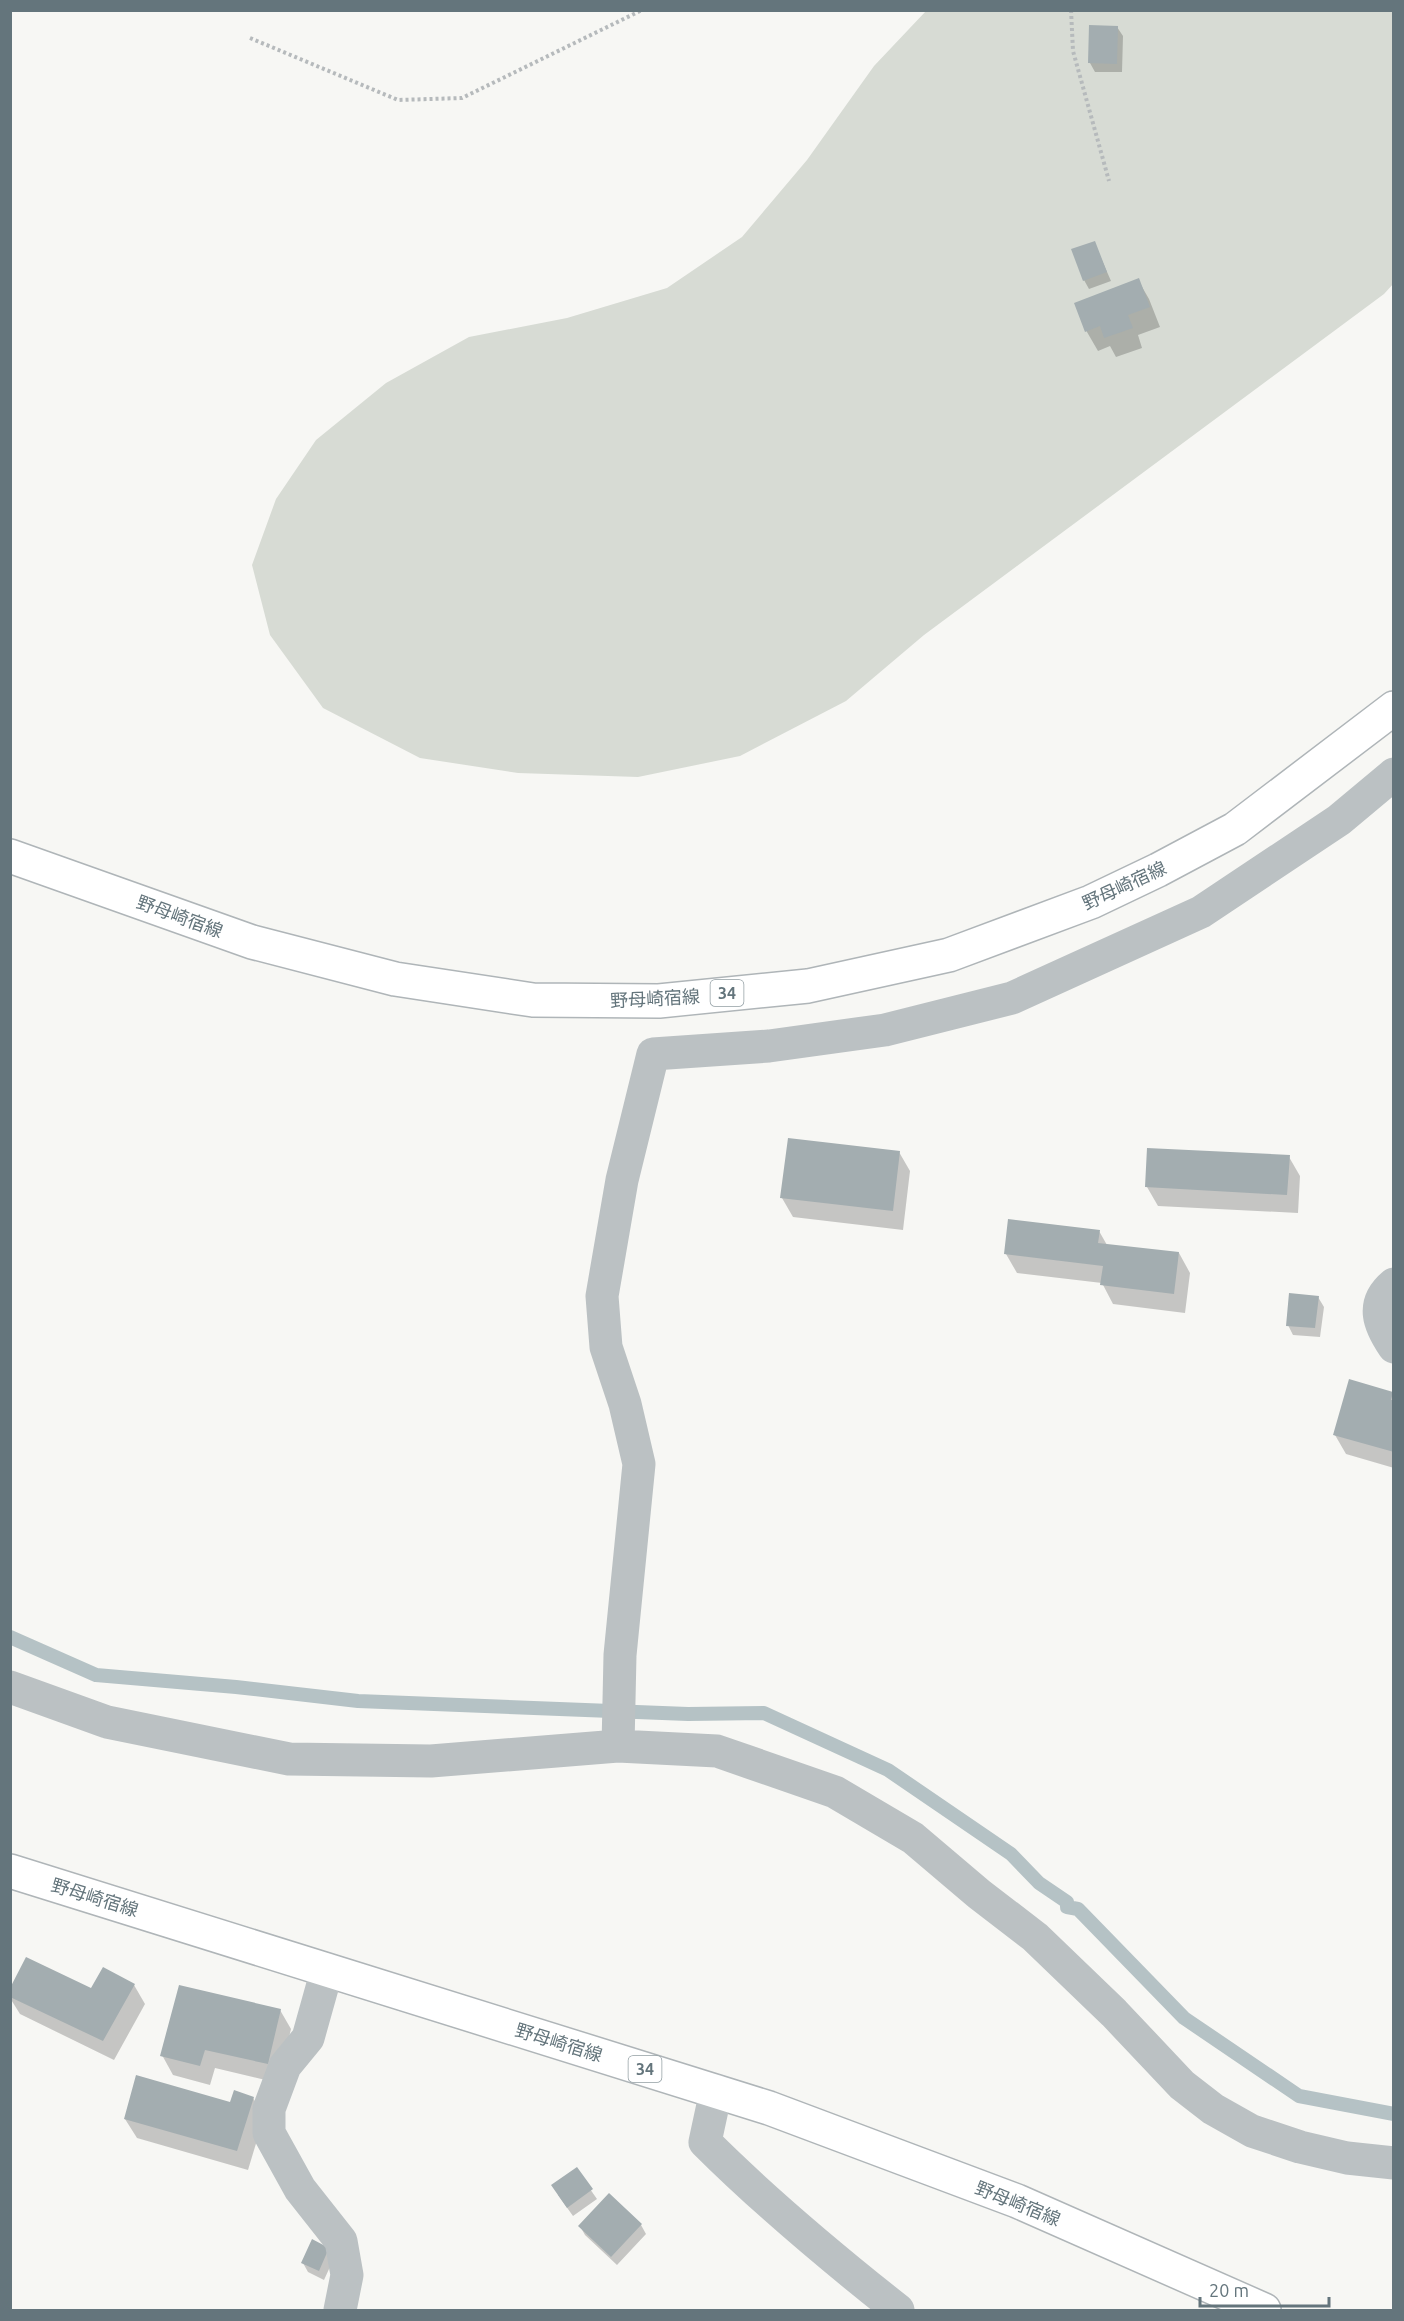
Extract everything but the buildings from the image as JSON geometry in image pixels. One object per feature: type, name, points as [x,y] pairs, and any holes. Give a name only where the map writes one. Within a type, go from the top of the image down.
[{"type":"main road","name":"野母崎宿線","points":[[10,856],[252,942],[395,979],[533,1000],[659,1001],[808,986],[949,955],[1101,898],[1234,829],[1394,708]]},
{"type":"main road","name":"野母崎宿線","points":[[10,1871],[769,2108],[1017,2201],[1264,2310]]},
{"type":"street","points":[[618,1746],[620,1654],[639,1464],[625,1404],[606,1347],[602,1296],[622,1180],[653,1054],[769,1046],[885,1030],[1012,998],[1201,912],[1339,820],[1394,774]]},
{"type":"street","points":[[1394,1284],[1383,1293],[1378,1313],[1383,1332],[1394,1347]]},
{"type":"street","points":[[10,1687],[107,1722],[289,1759],[431,1761],[618,1746],[717,1751],[835,1792],[913,1838],[979,1894],[1035,1937],[1114,2013],[1182,2085],[1213,2109],[1252,2131],[1300,2147],[1347,2158],[1394,2163]]},
{"type":"street","points":[[327,1970],[308,2038],[285,2066],[269,2109],[269,2133],[300,2188],[341,2241],[346,2275],[340,2310]]},
{"type":"street","points":[[716,2091],[705,2142],[742,2179],[826,2253],[898,2310]]},
{"type":"path","points":[[250,39],[398,100],[462,98],[642,10]]},
{"type":"path","points":[[1071,10],[1073,51],[1108,181]]},
{"type":"shaded area","points":[[926,11],[1393,11],[1394,283],[1384,294],[924,635],[846,701],[740,756],[638,777],[518,773],[420,758],[323,708],[270,635],[252,565],[276,499],[316,440],[386,383],[469,337],[567,318],[667,288],[742,237],[807,160],[874,66]]},
{"type":"waterway","points":[[10,1637],[96,1675],[236,1687],[358,1701],[688,1714],[764,1713],[888,1770],[1011,1854],[1039,1883],[1067,1902],[1067,1907],[1078,1909],[1184,2018],[1299,2096],[1394,2114]]}]
